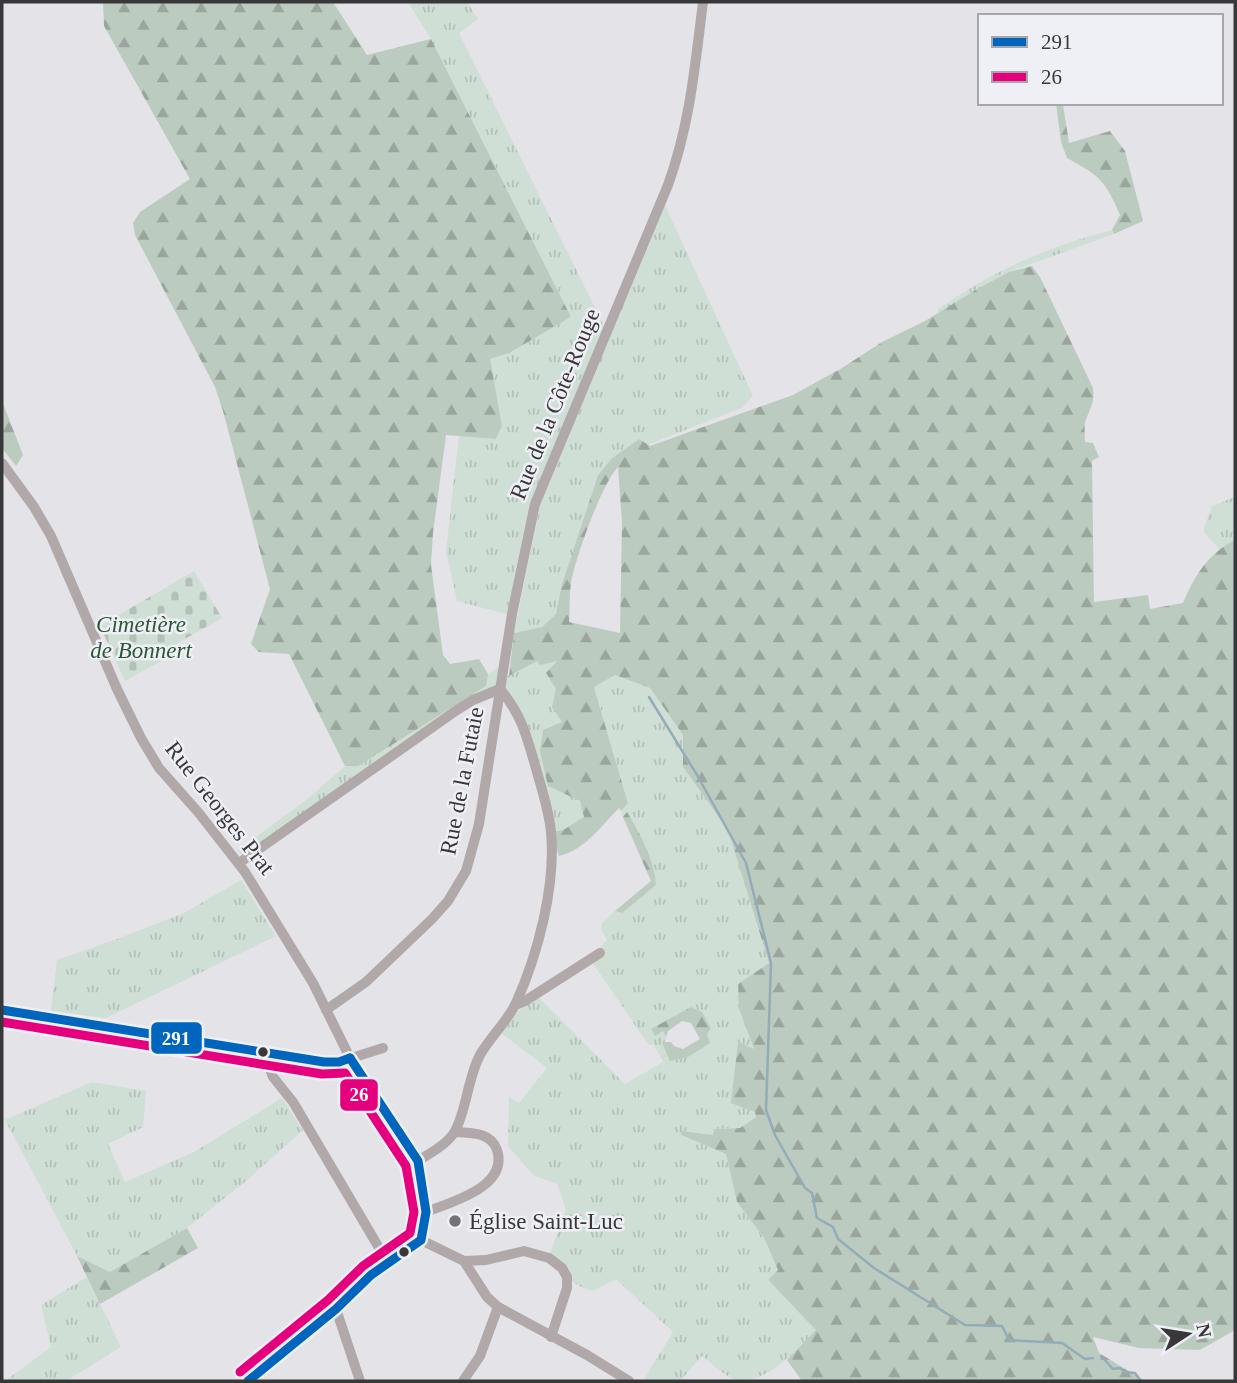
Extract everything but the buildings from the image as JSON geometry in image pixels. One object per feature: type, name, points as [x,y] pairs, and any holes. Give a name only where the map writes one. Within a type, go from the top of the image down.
[{"type":"street","name":"Rue de la Côte-Rouge","points":[[500,689],[515,601],[542,484],[668,185],[683,142],[690,110],[703,2]]},
{"type":"street","name":"Rue Georges Prat","points":[[2,463],[51,536],[141,738],[159,768],[239,863],[288,941],[350,1058],[418,1161],[426,1212],[421,1240]]},
{"type":"street","name":"Rue de la Futaie","points":[[239,863],[457,710],[500,689]]},
{"type":"street","name":"Rue de la Futaie","points":[[326,1010],[348,996],[386,964],[432,919],[458,886],[473,851],[479,824],[500,689]]},
{"type":"street","points":[[418,1161],[438,1148],[455,1132],[478,1058],[515,1004],[545,912],[551,873],[551,832],[522,720],[515,706],[500,689]]},
{"type":"street","points":[[515,1004],[525,1001],[600,953]]},
{"type":"street","points":[[2,1010],[332,1063],[383,1048]]},
{"type":"street","points":[[268,1052],[267,1062],[273,1077],[293,1102],[388,1263]]},
{"type":"street","points":[[426,1212],[461,1198],[495,1176],[499,1165],[494,1143],[489,1138],[455,1132]]},
{"type":"street","points":[[248,1381],[335,1309],[371,1275],[421,1240],[464,1261],[486,1260],[524,1251],[549,1258],[562,1268],[567,1277],[567,1288],[551,1336]]},
{"type":"street","points":[[464,1261],[487,1297],[498,1307],[629,1381]]},
{"type":"street","points":[[463,1381],[480,1356],[498,1307]]},
{"type":"street","points":[[335,1309],[360,1381]]},
{"type":"green space","points":[[103,2],[333,2],[367,55],[431,39],[571,317],[509,353],[490,359],[502,426],[496,439],[446,435],[431,565],[443,655],[450,664],[479,659],[488,674],[486,686],[358,766],[345,766],[289,654],[259,652],[251,644],[270,589],[223,411],[215,387],[135,235],[133,223],[140,212],[190,179],[104,26]]},
{"type":"green space","points":[[408,2],[467,2],[478,19],[459,33],[604,326],[533,497],[512,601],[506,614],[457,601],[446,551],[459,435],[496,439],[502,426],[489,359],[509,353],[571,317],[431,39]]},
{"type":"green space","points":[[1056,105],[1063,105],[1069,143],[1110,131],[1125,151],[1143,221],[1114,234],[1112,230],[1120,215],[1110,194],[1100,180],[1067,158],[1061,142]]},
{"type":"green space","points":[[664,203],[753,396],[742,408],[647,445],[639,439],[612,458],[598,475],[562,584],[557,614],[542,627],[514,633],[541,501]]},
{"type":"green space","points":[[1112,230],[1114,234],[1009,272],[938,313],[938,309],[959,295],[1000,272],[1064,244]]},
{"type":"green space","points":[[1032,266],[1040,277],[1093,388],[1092,403],[1085,423],[1085,442],[1093,443],[1099,457],[1092,461],[1094,602],[1148,595],[1150,609],[1183,603],[1203,567],[1225,545],[1235,540],[1235,1330],[1200,1350],[1139,1348],[1093,1337],[1099,1353],[1145,1381],[802,1381],[787,1360],[816,1330],[768,1280],[778,1270],[764,1238],[737,1202],[726,1154],[681,1135],[682,1131],[713,1135],[714,1129],[740,1128],[756,1117],[755,1112],[731,1103],[738,1042],[754,1049],[739,1009],[738,984],[769,963],[728,830],[683,767],[683,735],[650,688],[615,675],[594,687],[628,803],[621,811],[619,808],[585,843],[559,856],[551,832],[563,830],[584,817],[580,801],[548,786],[540,751],[543,730],[562,722],[552,707],[556,689],[546,673],[557,661],[540,665],[537,661],[509,676],[514,633],[542,627],[556,614],[562,584],[598,475],[612,458],[639,439],[650,446],[793,395],[1009,272]],"holes":[[[618,467],[622,523],[620,633],[569,622],[571,583],[578,557],[604,488]]]},
{"type":"green space","points":[[2,401],[23,455],[16,466],[2,448]]},
{"type":"green space","points":[[1235,497],[1235,540],[1220,550],[1203,531],[1212,506]]},
{"type":"green space","name":"Cimetière de Bonnert","points":[[194,571],[222,618],[176,644],[179,651],[125,681],[100,626]]},
{"type":"green space","points":[[558,660],[556,689],[562,722],[548,786],[580,801],[584,817],[563,830],[551,832],[522,720],[500,689],[484,695],[245,859],[238,850],[305,801],[345,766],[358,765],[485,686],[488,674],[497,668],[509,676],[537,661]]},
{"type":"green space","points":[[615,675],[650,688],[683,735],[683,767],[728,830],[769,963],[739,1009],[755,1050],[738,1042],[756,1117],[740,1128],[714,1129],[713,1135],[682,1131],[681,1135],[726,1154],[737,1202],[764,1238],[778,1270],[768,1281],[817,1330],[771,1371],[749,1380],[733,1379],[702,1356],[680,1381],[643,1381],[673,1332],[616,1279],[593,1291],[585,1289],[568,1277],[550,1253],[566,1209],[557,1184],[533,1175],[508,1146],[509,1097],[519,1103],[547,1068],[501,1033],[513,1015],[538,997],[625,1084],[663,1062],[654,1045],[648,1044],[592,962],[607,940],[601,930],[602,923],[615,911],[622,913],[656,885],[653,866],[642,838],[627,813],[623,817],[621,811],[628,802],[594,686]],"holes":[[[691,1007],[702,1012],[711,1028],[707,1035],[670,1060],[663,1047],[666,1037],[663,1031]]]},
{"type":"green space","points":[[627,812],[650,857],[656,885],[622,913],[615,911],[651,881],[623,817]]},
{"type":"green space","points":[[241,880],[276,936],[106,1018],[51,1011],[57,960],[184,913]]},
{"type":"green space","points":[[691,1007],[702,1012],[711,1028],[707,1035],[710,1043],[688,1057],[670,1061],[663,1046],[664,1042],[671,1042],[683,1049],[700,1039],[691,1023],[682,1021],[668,1031],[666,1037],[663,1031],[655,1036],[651,1029]]},
{"type":"green space","points":[[92,1082],[146,1091],[143,1127],[108,1144],[125,1182],[194,1152],[282,1098],[303,1130],[246,1181],[187,1228],[110,1273],[77,1256],[5,1120]]},
{"type":"green space","points":[[187,1228],[198,1248],[100,1304],[77,1256],[110,1272]]},
{"type":"green space","points":[[87,1277],[121,1347],[66,1381],[5,1381],[51,1347],[41,1305]]},
{"type":"waterway","points":[[649,697],[746,863],[771,963],[766,1110],[775,1135],[805,1188],[812,1193],[817,1218],[833,1227],[838,1239],[874,1268],[965,1325],[1002,1326],[1009,1340],[1062,1343],[1085,1359],[1093,1358]]},
{"type":"waterway","points":[[1101,1356],[1113,1369],[1120,1368],[1125,1372],[1135,1373],[1141,1381]]},
{"type":"transit line","name":"291","points":[[2,1010],[324,1062],[339,1062],[350,1058]]},
{"type":"transit line","name":"26","points":[[2,1022],[322,1074],[345,1073],[406,1166],[414,1212],[410,1233],[363,1266],[328,1300],[240,1372]]},
{"type":"transit line","name":"291","points":[[248,1381],[336,1309],[371,1275],[421,1240],[426,1212],[418,1161],[350,1058]]},
{"type":"place","name":"Église Saint-Luc","points":[[455,1221]]}]
